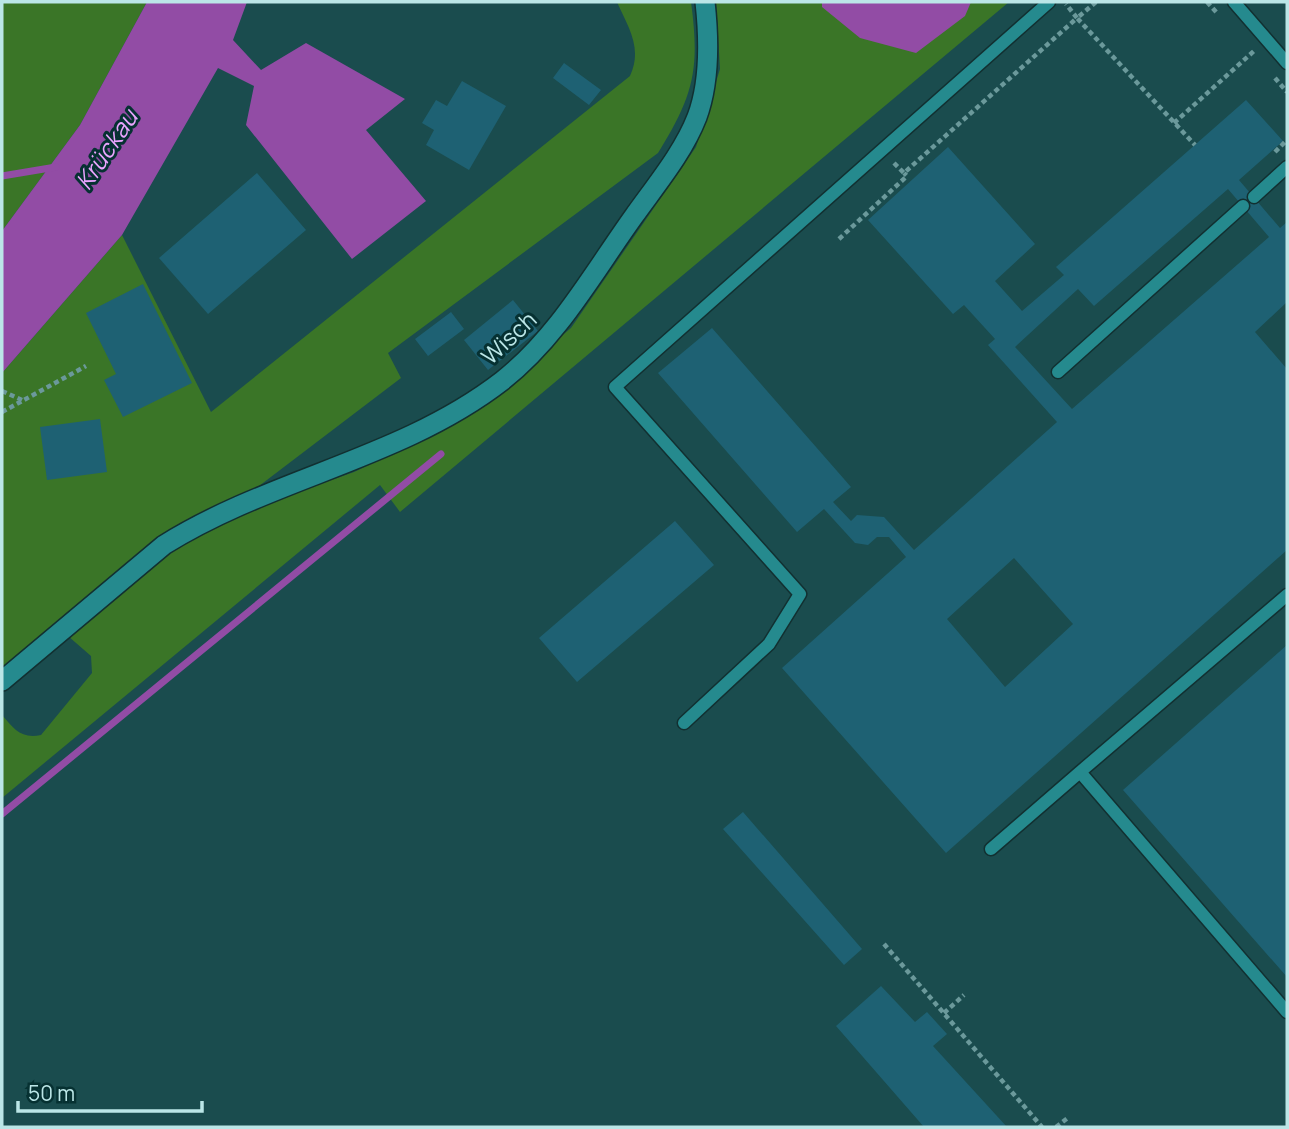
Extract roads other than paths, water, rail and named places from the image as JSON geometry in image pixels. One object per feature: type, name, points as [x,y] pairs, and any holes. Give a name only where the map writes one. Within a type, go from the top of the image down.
[{"type":"street","name":"Wisch","points":[[2,681],[164,545],[231,507],[349,464],[455,411],[503,380],[561,323],[673,160],[697,117],[707,72],[705,2]]},
{"type":"lane","points":[[684,723],[769,644],[800,594],[615,387],[1049,2]]},
{"type":"lane","points":[[1234,2],[1287,63]]},
{"type":"lane","points":[[1254,197],[1287,167]]},
{"type":"lane","points":[[1058,372],[1243,206]]},
{"type":"lane","points":[[991,849],[1287,595]]},
{"type":"lane","points":[[1080,772],[1287,1012]]},
{"type":"water","name":"Krückau","points":[[147,2],[247,2],[233,40],[261,70],[306,43],[405,99],[366,130],[426,201],[352,259],[246,125],[254,86],[218,68],[122,235],[2,373],[2,231],[80,125]]},
{"type":"water","points":[[822,2],[971,2],[965,16],[916,53],[860,38],[822,7]]},
{"type":"waterway","points":[[2,176],[56,167]]},
{"type":"waterway","points":[[2,814],[441,454]]}]
